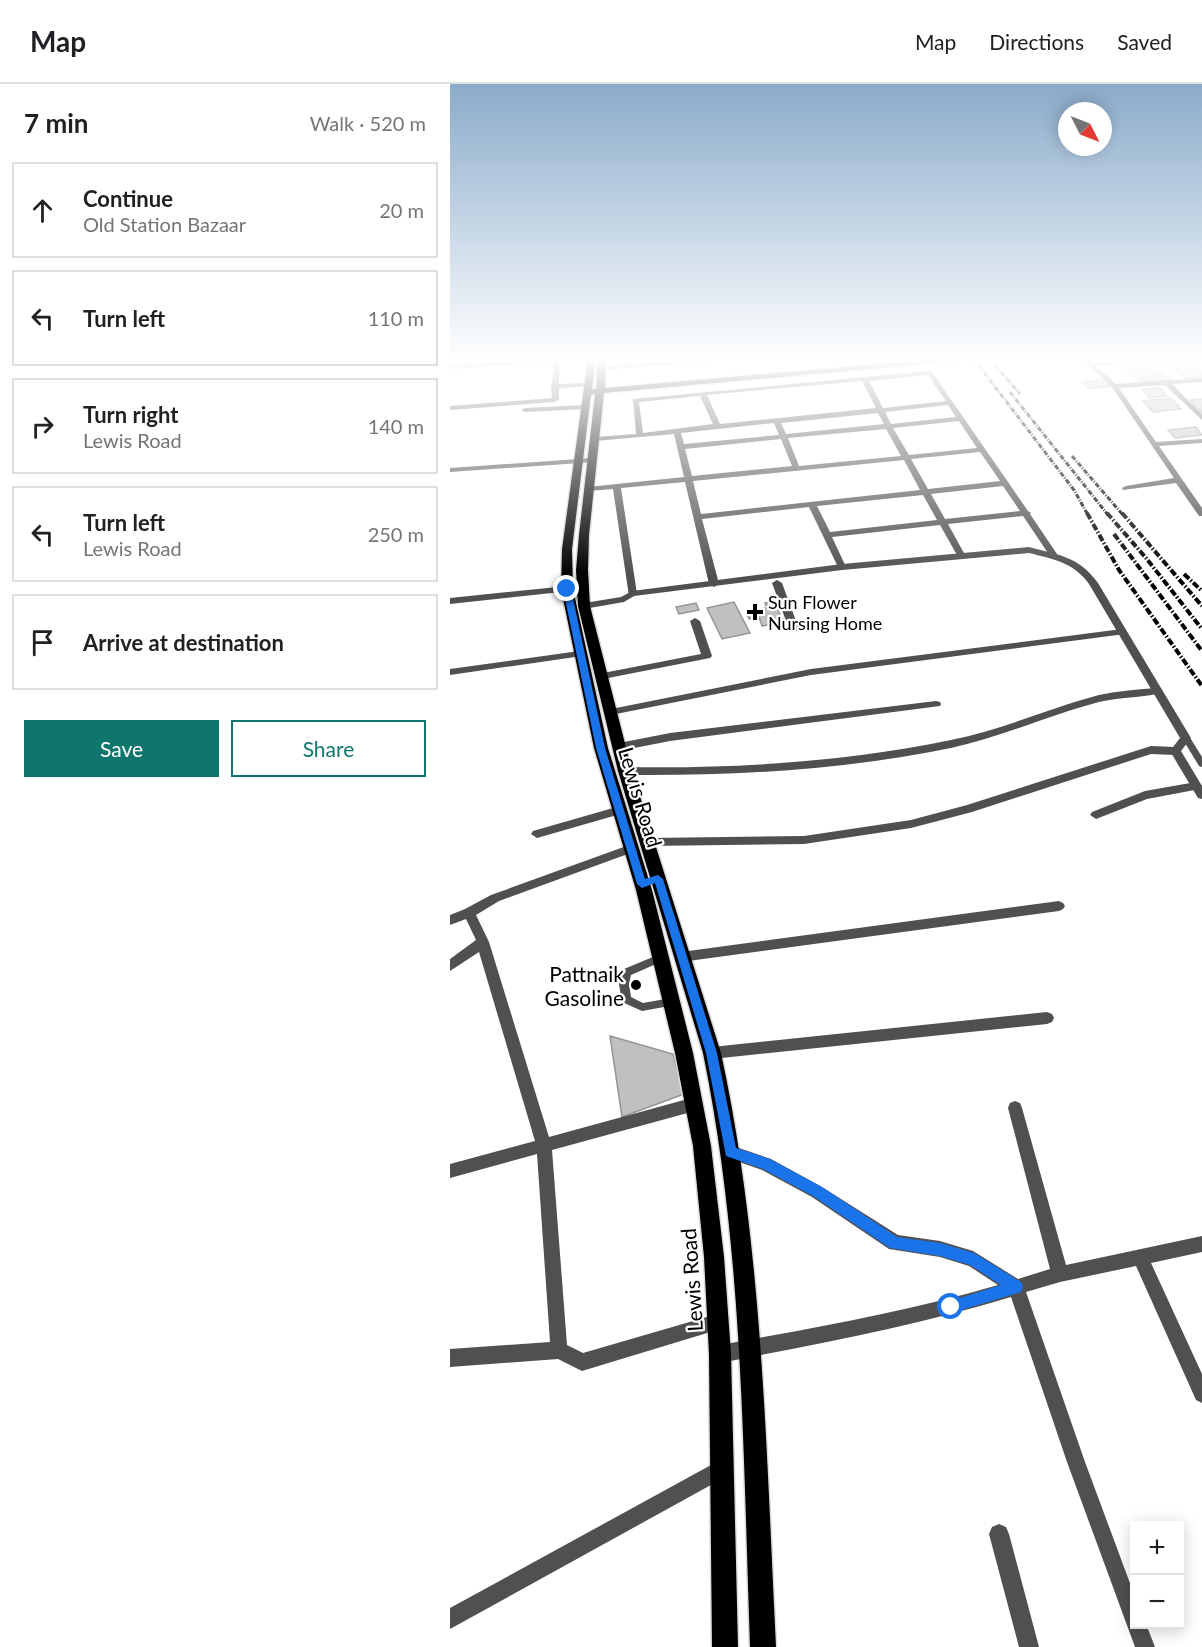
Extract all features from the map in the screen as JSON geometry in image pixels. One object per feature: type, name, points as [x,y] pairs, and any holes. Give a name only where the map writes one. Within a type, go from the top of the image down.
[{"type":"main road","name":"Lewis Road","points":[[584,431],[588,489],[580,567],[584,606],[625,771],[712,1053],[730,1152],[750,1348],[763,1647]]},
{"type":"main road","name":"Lewis Road","points":[[596,431],[595,439],[585,463],[567,549],[567,589],[579,654],[601,748],[642,884],[671,1002],[694,1104],[709,1204],[720,1354],[725,1647]]},
{"type":"main road","points":[[642,884],[658,879]]},
{"type":"street","points":[[639,431],[640,436]]},
{"type":"street","points":[[595,439],[689,431]]},
{"type":"street","points":[[781,431],[796,467]]},
{"type":"street","points":[[680,447],[851,431]]},
{"type":"street","points":[[891,431],[961,555]]},
{"type":"street","points":[[968,431],[1053,554]]},
{"type":"street","points":[[1145,431],[1202,514]]},
{"type":"street","points":[[677,433],[714,584]]},
{"type":"street","points":[[1154,444],[1202,441]]},
{"type":"street","points":[[588,489],[982,450]]},
{"type":"street","points":[[450,472],[585,463]]},
{"type":"street","points":[[1126,488],[1178,480]]},
{"type":"street","points":[[698,517],[1006,483]]},
{"type":"street","points":[[616,487],[628,597],[633,601],[1032,556],[1040,553]]},
{"type":"street","points":[[812,504],[842,567]]},
{"type":"street","points":[[826,535],[1027,513]]},
{"type":"street","points":[[584,606],[628,597],[842,567],[1029,550],[1053,554],[1072,561],[1087,572],[1186,738],[1174,751],[1151,750],[968,809],[911,824],[804,840],[648,842]]},
{"type":"street","points":[[777,583],[794,629]]},
{"type":"street","points":[[450,601],[567,589]]},
{"type":"street","points":[[603,676],[707,656],[695,621]]},
{"type":"street","points":[[611,712],[811,672],[1122,632]]},
{"type":"street","points":[[450,672],[579,654]]},
{"type":"street","points":[[625,771],[689,772],[764,768],[953,744],[1121,694],[1158,691]]},
{"type":"street","points":[[619,747],[670,737],[936,704]]},
{"type":"street","points":[[1096,815],[1144,795],[1199,790],[1174,751]]},
{"type":"street","points":[[537,834],[620,810]]},
{"type":"street","points":[[450,920],[469,913],[495,898],[632,848]]},
{"type":"street","points":[[681,957],[1059,906]]},
{"type":"street","points":[[469,913],[483,942],[544,1145],[560,1350]]},
{"type":"street","points":[[450,966],[483,942]]},
{"type":"street","points":[[712,1053],[1047,1018]]},
{"type":"street","points":[[450,1171],[694,1104]]},
{"type":"street","points":[[1015,1108],[1060,1274]]},
{"type":"street","points":[[730,1152],[766,1164],[818,1192],[895,1243],[940,1249],[974,1259],[1016,1287],[1076,1462],[1130,1608]]},
{"type":"street","points":[[720,1354],[861,1328],[951,1307],[1060,1274],[1202,1244]]},
{"type":"street","points":[[1140,1256],[1202,1394]]},
{"type":"street","points":[[450,1358],[560,1350],[582,1362],[717,1322]]},
{"type":"street","points":[[450,1619],[722,1468]]},
{"type":"street","points":[[999,1534],[1029,1647]]},
{"type":"street","points":[[1139,1629],[1145,1647]]},
{"type":"lane","points":[[1186,738],[1202,764]]},
{"type":"lane","points":[[660,958],[627,972],[624,984],[626,999],[642,1006],[671,1002]]},
{"type":"building","points":[[1169,431],[1199,431],[1202,435],[1175,438]]},
{"type":"building","points":[[774,601],[783,622],[762,626],[759,617],[749,619],[746,611],[767,608],[765,603]]},
{"type":"building","points":[[734,602],[750,633],[722,639],[707,608]]},
{"type":"building","points":[[696,603],[699,610],[679,614],[676,607]]},
{"type":"building","points":[[610,1036],[673,1054],[684,1094],[622,1117]]},
{"type":"railway","points":[[1029,431],[1074,490],[1088,515]]},
{"type":"railway","points":[[1041,431],[1108,515]]},
{"type":"railway","points":[[1072,456],[1123,515]]},
{"type":"railway","points":[[1087,513],[1119,570],[1202,686]]},
{"type":"railway","points":[[1107,513],[1202,629]]},
{"type":"railway","points":[[1122,513],[1202,606]]},
{"type":"railway","points":[[1114,534],[1202,651]]},
{"type":"railway","points":[[1184,574],[1202,591]]},
{"type":"place","name":"Sun Flower Nursing Home","points":[[755,612]]},
{"type":"place","name":"Pattnaik Gasoline","points":[[636,985]]},
{"type":"route","points":[[567,589],[579,654],[601,748],[642,884],[658,879],[712,1053],[730,1152],[766,1164],[818,1192],[895,1243],[940,1249],[974,1259],[1016,1287],[951,1307]]}]
